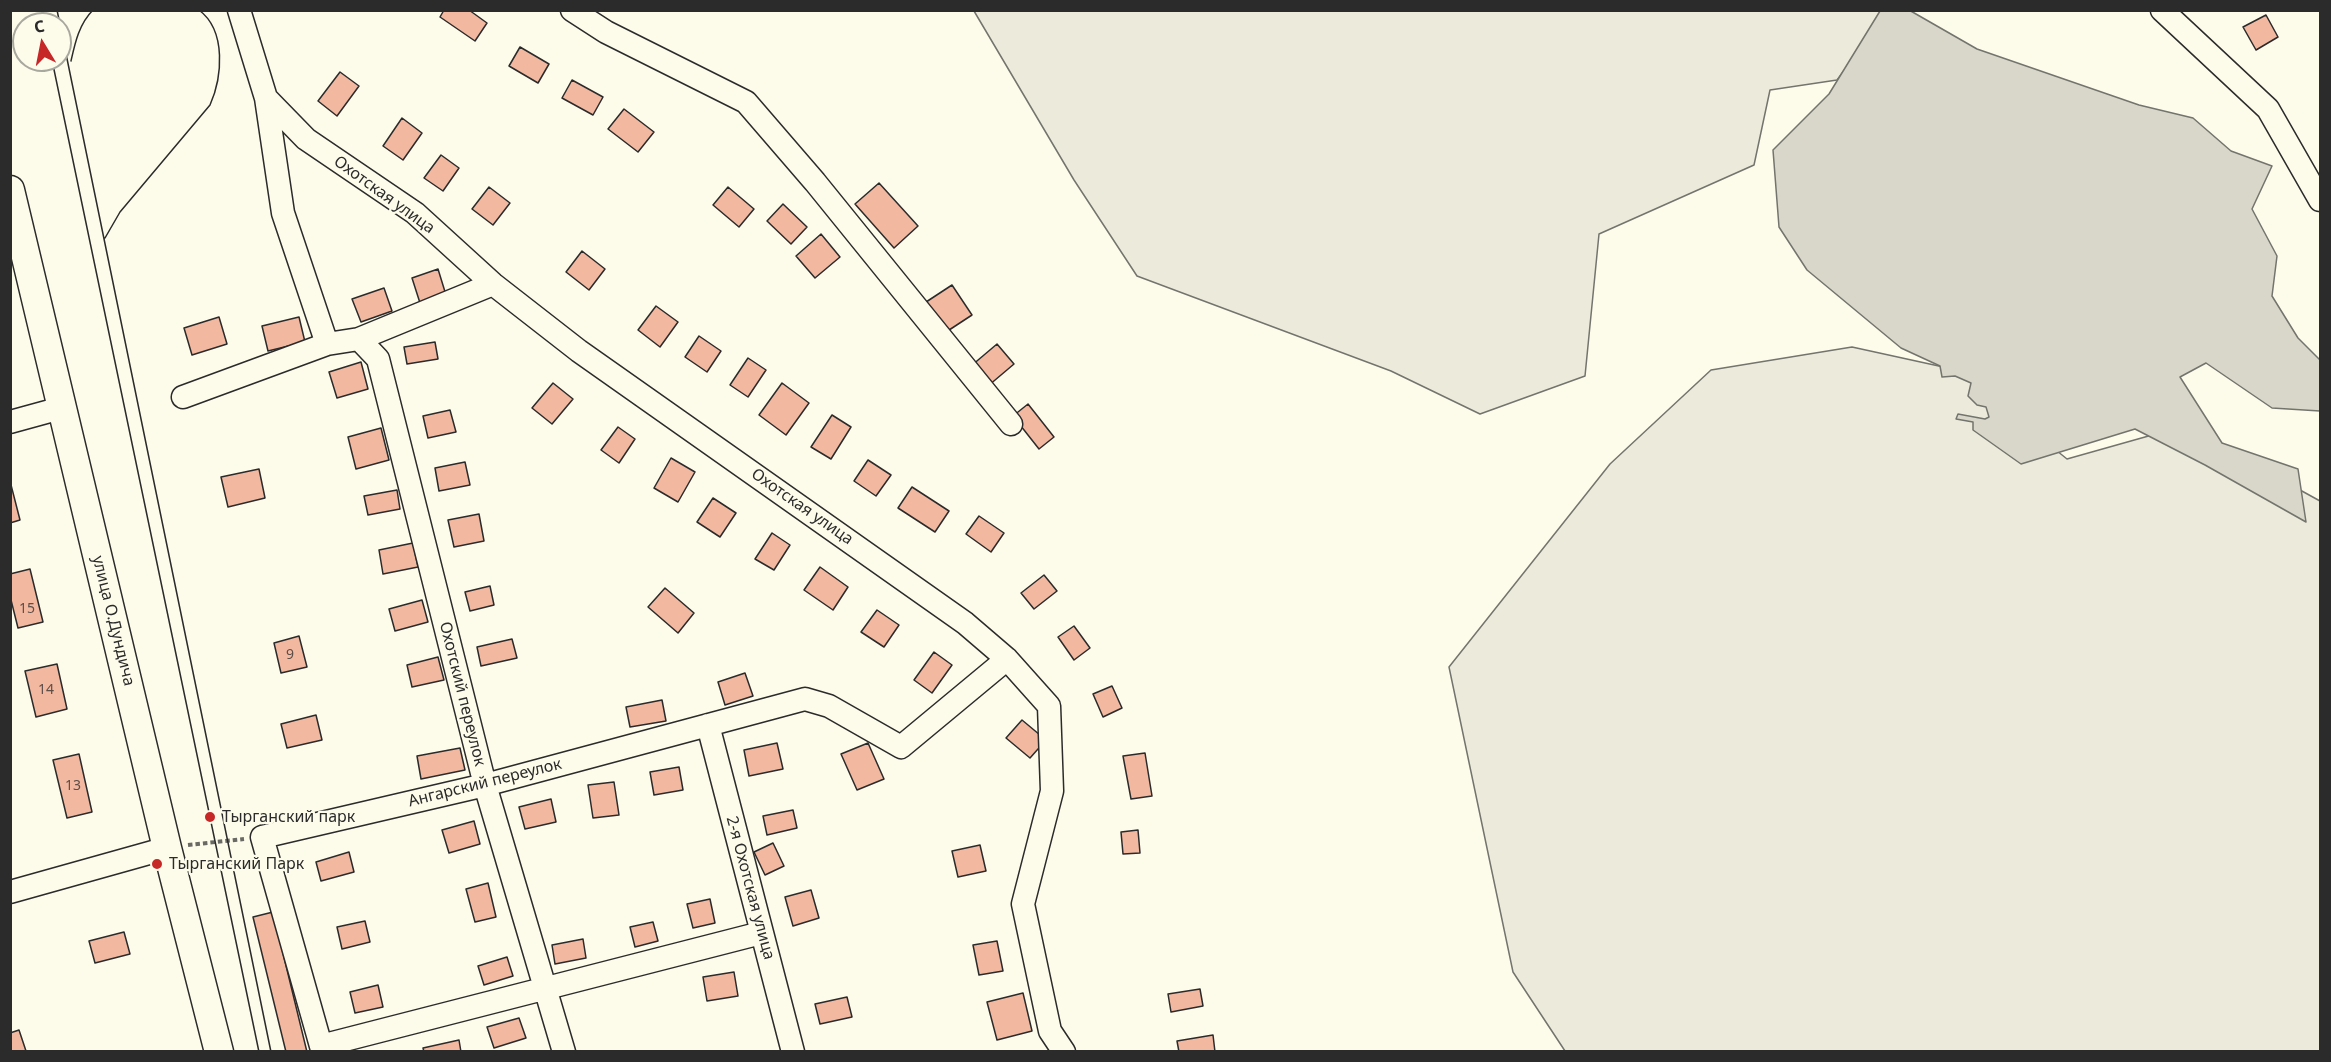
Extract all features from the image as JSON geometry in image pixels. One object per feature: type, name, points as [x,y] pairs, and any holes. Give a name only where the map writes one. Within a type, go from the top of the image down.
[{"type":"main road","name":"улица О.Дундича","points":[[10,190],[167,848],[219,1052]]},
{"type":"street","points":[[239,10],[266,98],[283,213],[327,344]]},
{"type":"street","points":[[572,10],[606,32],[746,102],[815,182],[1011,424]]},
{"type":"street","points":[[2162,10],[2268,109],[2320,201]]},
{"type":"street","name":"Охотская улица","points":[[266,98],[306,139],[415,213],[493,284],[579,351],[965,623],[1007,659],[1049,706],[1052,791],[1023,904],[1050,1031],[1064,1052]]},
{"type":"street","points":[[183,397],[327,344],[359,339],[493,284]]},
{"type":"street","name":"Охотский переулок","points":[[359,339],[378,359],[485,785],[564,1052]]},
{"type":"street","points":[[10,422],[61,408]]},
{"type":"street","name":"Ангарский переулок","points":[[262,837],[485,785],[805,699],[829,706],[901,747],[1007,659]]},
{"type":"street","name":"2-я Охотская улица","points":[[708,725],[793,1052]]},
{"type":"street","points":[[262,837],[322,1049],[761,933]]},
{"type":"street","points":[[10,892],[167,848]]},
{"type":"path","points":[[167,848],[262,837]]},
{"type":"shaded area","points":[[1909,10],[1977,49],[2139,105],[2193,118],[2231,151],[2272,166],[2252,209],[2277,256],[2272,296],[2298,338],[2320,360],[2320,411],[2272,408],[2206,363],[2180,377],[2222,443],[2298,469],[2306,522],[2205,465],[2135,429],[2021,464],[1973,430],[1973,422],[1956,419],[1958,414],[1985,419],[1989,417],[1986,407],[1977,405],[1968,396],[1971,383],[1955,376],[1942,377],[1940,366],[1901,348],[1807,270],[1779,227],[1773,150],[1829,94],[1880,11]]},
{"type":"shaded area","points":[[974,11],[1889,11],[1837,80],[1770,90],[1754,165],[1599,234],[1585,376],[1480,414],[1391,371],[1137,276],[1074,180]]},
{"type":"shaded area","points":[[1852,347],[1957,370],[2067,459],[2184,426],[2320,501],[2320,1051],[1565,1051],[1513,972],[1449,667],[1610,464],[1711,370]]},
{"type":"building","points":[[444,10],[469,10],[487,23],[475,41],[440,17]]},
{"type":"building","points":[[2266,15],[2278,37],[2256,50],[2243,27]]},
{"type":"building","points":[[520,47],[549,64],[538,83],[509,66]]},
{"type":"building","points":[[340,72],[359,86],[337,116],[318,101]]},
{"type":"building","points":[[572,80],[603,97],[593,115],[562,98]]},
{"type":"building","points":[[624,109],[654,132],[638,152],[608,129]]},
{"type":"building","points":[[402,118],[422,133],[403,160],[383,146]]},
{"type":"building","points":[[441,155],[459,168],[443,191],[424,178]]},
{"type":"building","points":[[879,183],[918,226],[894,248],[855,204]]},
{"type":"building","points":[[489,187],[510,203],[493,225],[472,209]]},
{"type":"building","points":[[728,187],[754,209],[739,227],[713,205]]},
{"type":"building","points":[[783,204],[807,227],[791,244],[767,221]]},
{"type":"building","points":[[821,234],[840,257],[815,278],[796,256]]},
{"type":"building","points":[[582,251],[605,269],[589,290],[566,272]]},
{"type":"building","points":[[438,269],[446,295],[420,303],[412,278]]},
{"type":"building","points":[[952,285],[972,315],[943,334],[923,304]]},
{"type":"building","points":[[384,288],[392,311],[361,322],[352,299]]},
{"type":"building","points":[[656,306],[678,322],[660,347],[638,330]]},
{"type":"building","points":[[219,317],[227,344],[192,355],[184,328]]},
{"type":"building","points":[[299,317],[305,342],[268,351],[262,326]]},
{"type":"building","points":[[699,336],[721,351],[707,372],[685,357]]},
{"type":"building","points":[[435,342],[438,359],[407,364],[404,347]]},
{"type":"building","points":[[997,344],[1014,364],[988,386],[971,366]]},
{"type":"building","points":[[748,358],[766,370],[748,397],[730,385]]},
{"type":"building","points":[[361,362],[368,389],[337,398],[329,372]]},
{"type":"building","points":[[553,383],[573,399],[552,424],[532,408]]},
{"type":"building","points":[[782,383],[809,403],[786,435],[759,415]]},
{"type":"building","points":[[1028,404],[1054,437],[1039,449],[1013,416]]},
{"type":"building","points":[[450,410],[456,432],[428,438],[423,416]]},
{"type":"building","points":[[832,415],[851,427],[831,459],[811,447]]},
{"type":"building","points":[[618,427],[635,439],[619,463],[601,450]]},
{"type":"building","points":[[381,428],[389,460],[356,469],[348,437]]},
{"type":"building","points":[[671,458],[695,472],[678,502],[654,488]]},
{"type":"building","points":[[868,460],[891,475],[876,496],[854,481]]},
{"type":"building","points":[[465,462],[470,485],[439,491],[435,468]]},
{"type":"building","points":[[259,469],[265,498],[228,507],[221,477]]},
{"type":"building","points":[[10,481],[20,520],[10,523]]},
{"type":"building","points":[[912,487],[949,511],[935,532],[898,508]]},
{"type":"building","points":[[397,490],[400,509],[368,515],[364,496]]},
{"type":"building","points":[[713,498],[736,513],[720,537],[697,522]]},
{"type":"building","points":[[479,514],[484,541],[454,547],[448,520]]},
{"type":"building","points":[[979,516],[1004,533],[991,552],[966,534]]},
{"type":"building","points":[[772,533],[790,545],[774,570],[755,559]]},
{"type":"building","points":[[413,543],[418,567],[383,574],[379,550]]},
{"type":"building","points":[[820,567],[848,587],[833,610],[804,590]]},
{"type":"building","points":[[30,569],[43,622],[18,628],[10,596],[10,574]]},
{"type":"building","points":[[1044,575],[1057,591],[1034,609],[1021,593]]},
{"type":"building","points":[[490,586],[494,605],[470,611],[465,592]]},
{"type":"building","points":[[665,588],[694,613],[678,633],[648,607]]},
{"type":"building","points":[[422,600],[428,622],[395,631],[389,609]]},
{"type":"building","points":[[877,610],[899,625],[884,647],[861,632]]},
{"type":"building","points":[[1074,626],[1090,648],[1074,660],[1058,637]]},
{"type":"building","points":[[299,636],[307,667],[281,673],[274,643]]},
{"type":"building","points":[[512,639],[517,658],[481,666],[477,647]]},
{"type":"building","points":[[934,652],[952,665],[932,693],[914,680]]},
{"type":"building","points":[[438,657],[444,680],[412,687],[407,665]]},
{"type":"building","points":[[57,664],[67,709],[36,717],[25,671]]},
{"type":"building","points":[[745,673],[753,696],[725,705],[718,682]]},
{"type":"building","points":[[1112,686],[1122,708],[1103,717],[1093,694]]},
{"type":"building","points":[[662,700],[666,721],[630,727],[626,707]]},
{"type":"building","points":[[316,715],[322,740],[287,748],[281,724]]},
{"type":"building","points":[[1022,720],[1046,740],[1030,758],[1006,738]]},
{"type":"building","points":[[777,743],[783,769],[749,776],[744,750]]},
{"type":"building","points":[[868,743],[884,779],[857,790],[841,754]]},
{"type":"building","points":[[460,748],[465,770],[421,779],[417,756]]},
{"type":"building","points":[[1145,753],[1152,796],[1131,799],[1123,756]]},
{"type":"building","points":[[79,754],[92,812],[67,818],[53,760]]},
{"type":"building","points":[[679,767],[683,790],[654,795],[650,772]]},
{"type":"building","points":[[614,782],[619,815],[593,818],[588,785]]},
{"type":"building","points":[[551,799],[556,822],[525,829],[519,807]]},
{"type":"building","points":[[793,810],[797,828],[767,835],[763,816]]},
{"type":"building","points":[[474,821],[480,844],[449,853],[442,830]]},
{"type":"building","points":[[1138,830],[1140,853],[1123,854],[1121,832]]},
{"type":"building","points":[[773,843],[784,866],[765,875],[754,852]]},
{"type":"building","points":[[980,845],[986,871],[958,877],[952,851]]},
{"type":"building","points":[[349,852],[354,872],[321,881],[316,862]]},
{"type":"building","points":[[488,883],[496,917],[475,922],[466,889]]},
{"type":"building","points":[[811,890],[819,918],[793,926],[785,897]]},
{"type":"building","points":[[710,899],[715,923],[693,928],[687,904]]},
{"type":"building","points":[[273,912],[307,1052],[286,1052],[253,917]]},
{"type":"building","points":[[365,921],[370,942],[342,949],[337,927]]},
{"type":"building","points":[[653,922],[658,941],[635,947],[630,927]]},
{"type":"building","points":[[124,932],[130,954],[95,963],[89,941]]},
{"type":"building","points":[[583,939],[586,958],[555,964],[552,945]]},
{"type":"building","points":[[997,941],[1003,971],[979,975],[973,945]]},
{"type":"building","points":[[507,957],[513,976],[484,985],[478,966]]},
{"type":"building","points":[[734,972],[738,996],[707,1001],[703,977]]},
{"type":"building","points":[[378,985],[383,1007],[355,1013],[350,992]]},
{"type":"building","points":[[1200,989],[1203,1006],[1171,1012],[1168,994]]},
{"type":"building","points":[[1023,993],[1032,1031],[997,1040],[987,1002]]},
{"type":"building","points":[[847,997],[852,1017],[820,1024],[815,1004]]},
{"type":"building","points":[[519,1018],[526,1038],[494,1048],[487,1027]]},
{"type":"building","points":[[19,1030],[26,1051],[10,1052],[10,1033]]},
{"type":"building","points":[[1213,1035],[1215,1052],[1179,1052],[1177,1041]]},
{"type":"building","points":[[459,1040],[461,1052],[424,1052],[423,1048]]},
{"type":"tram line","points":[[57,10],[271,1052]]},
{"type":"tram line","points":[[72,57],[81,28],[93,10]]},
{"type":"tram line","points":[[105,238],[120,212],[210,105],[217,82],[220,55],[214,30],[199,10]]},
{"type":"tram line","points":[[55,72],[259,1052]]},
{"type":"place","name":"Тырганский парк","points":[[210,817]]},
{"type":"place","name":"Тырганский Парк","points":[[157,864]]}]
